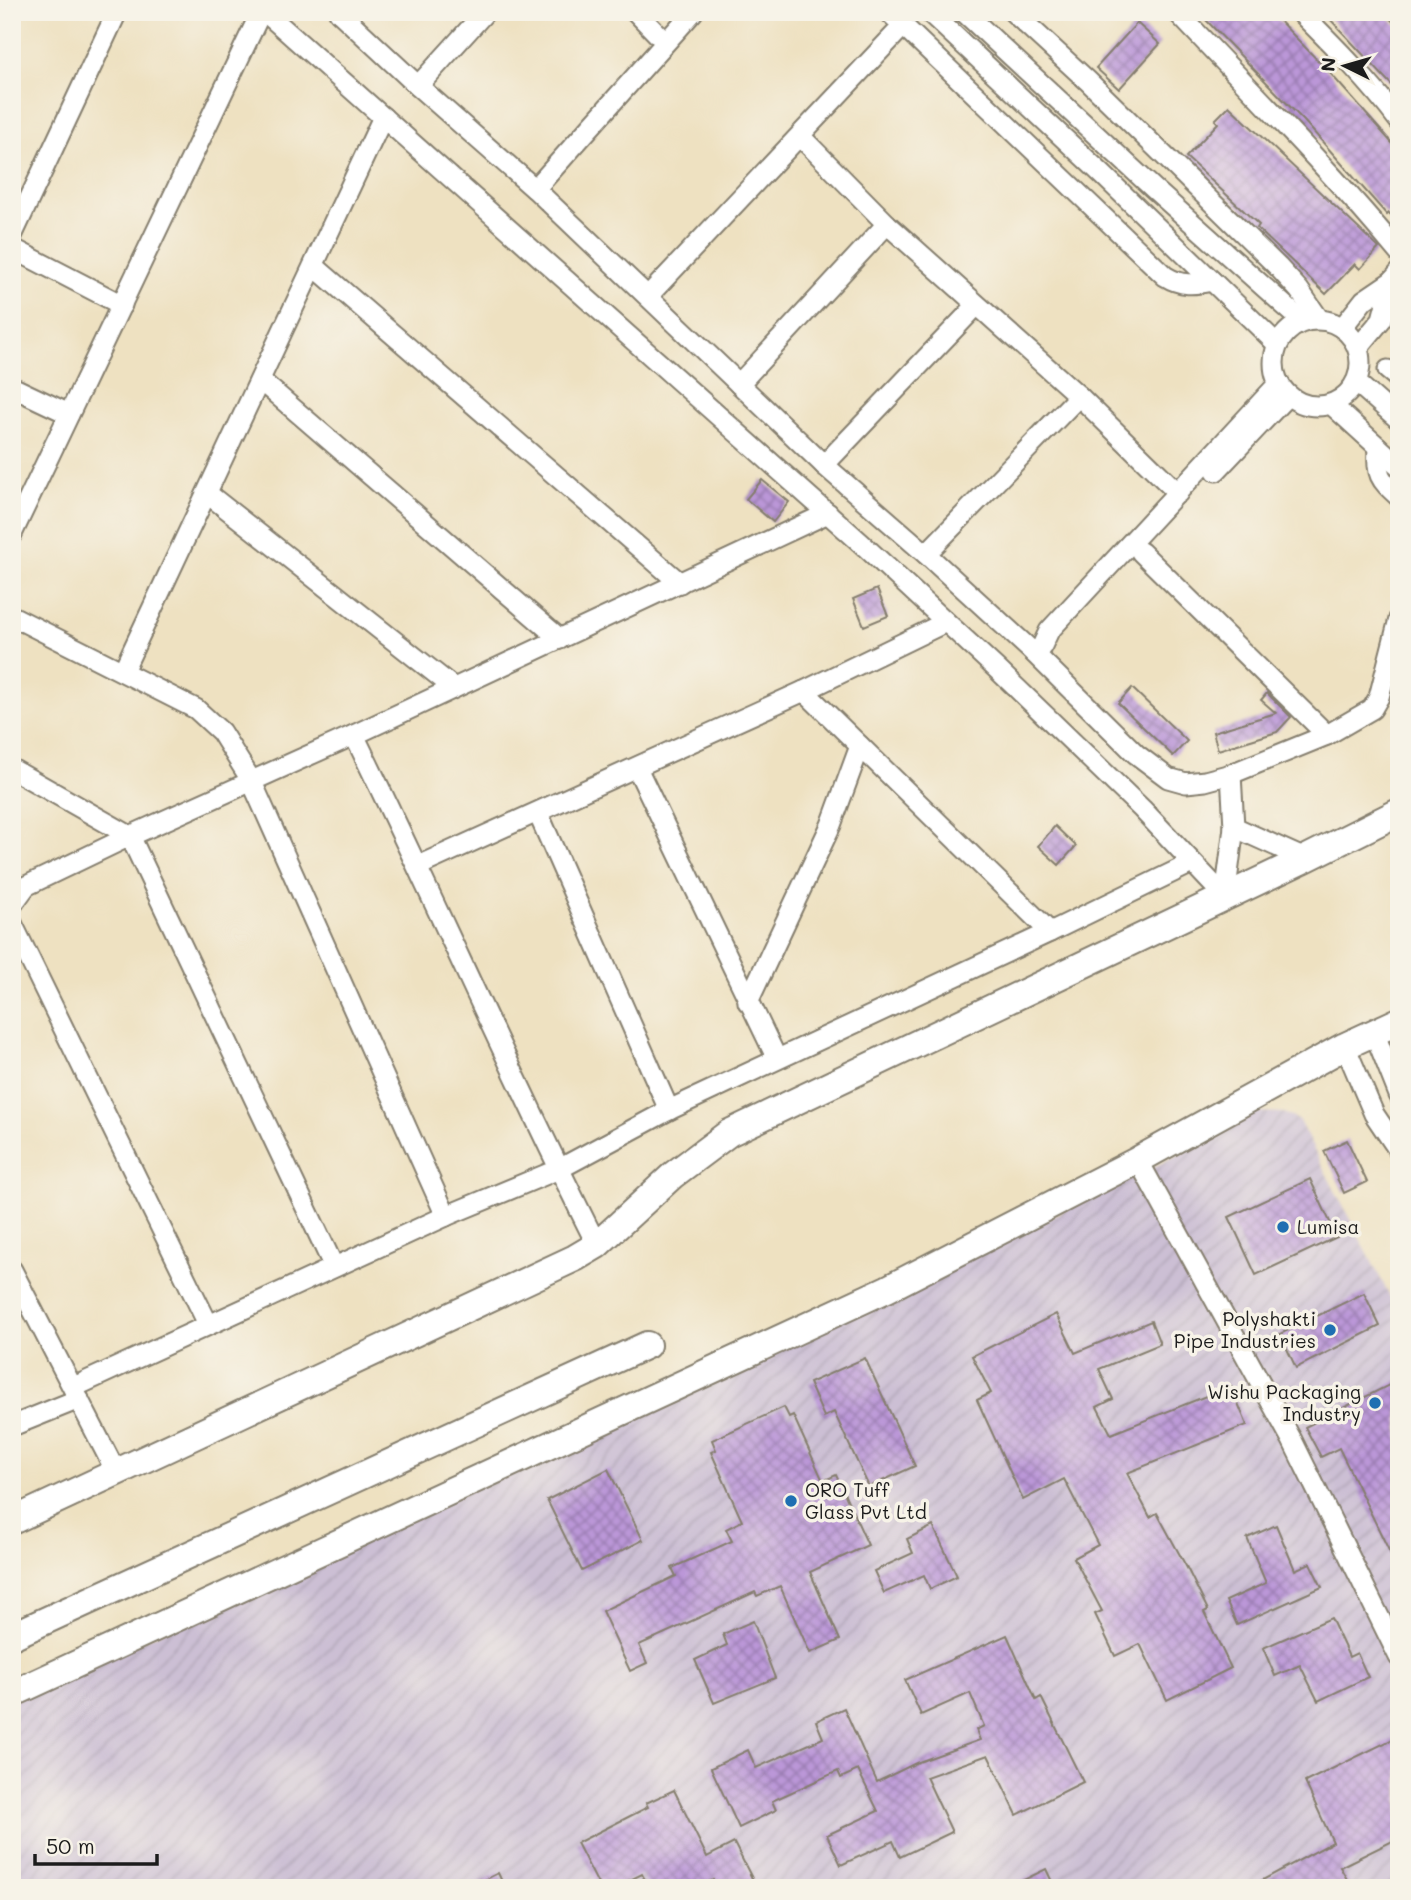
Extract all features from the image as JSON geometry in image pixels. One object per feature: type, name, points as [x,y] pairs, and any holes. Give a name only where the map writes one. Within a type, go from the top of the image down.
[{"type":"main road","points":[[12,1521],[575,1258],[597,1245],[673,1175],[729,1133],[1399,812]]},
{"type":"main road","points":[[12,1694],[887,1289],[1138,1160],[1345,1046],[1399,1021]]},
{"type":"main road","points":[[12,1636],[647,1345]]},
{"type":"street","points":[[12,236],[116,12]]},
{"type":"street","points":[[12,534],[263,12],[828,513],[1142,809],[1225,897]]},
{"type":"street","points":[[339,12],[535,189],[824,465],[1038,650],[1136,754],[1168,778],[1186,783],[1231,774],[1354,722],[1372,709],[1379,697],[1399,619]]},
{"type":"street","points":[[418,86],[485,12]]},
{"type":"street","points":[[636,12],[665,42]]},
{"type":"street","points":[[535,189],[692,12]]},
{"type":"street","points":[[889,12],[1165,276],[1184,284],[1212,281]]},
{"type":"street","points":[[929,12],[1277,344]]},
{"type":"street","points":[[964,12],[1311,320]]},
{"type":"street","points":[[1013,12],[1088,81],[1278,267],[1299,290],[1311,320]]},
{"type":"street","points":[[1177,12],[1255,93],[1399,253]]},
{"type":"street","points":[[1300,12],[1342,54],[1399,121]]},
{"type":"street","points":[[648,296],[904,26]]},
{"type":"street","points":[[123,671],[383,117]]},
{"type":"street","points":[[800,135],[887,224],[1079,396],[1178,493]]},
{"type":"street","points":[[739,384],[887,224]]},
{"type":"street","points":[[12,248],[122,305]]},
{"type":"street","points":[[314,266],[680,583]]},
{"type":"street","points":[[1342,328],[1364,300],[1396,277]]},
{"type":"street","points":[[1358,348],[1382,319],[1396,277]]},
{"type":"street","points":[[824,465],[976,306]]},
{"type":"street","points":[[1311,320],[1336,323],[1349,333],[1358,348],[1361,365],[1356,382],[1346,396],[1332,405],[1314,407],[1298,403],[1275,378],[1273,361],[1277,344],[1287,330],[1311,320]]},
{"type":"street","points":[[260,380],[560,639]]},
{"type":"street","points":[[1356,382],[1399,420]]},
{"type":"street","points":[[12,387],[69,414]]},
{"type":"street","points":[[1038,650],[1049,631],[1178,493],[1283,389]]},
{"type":"street","points":[[1038,650],[1058,638],[1140,552],[1283,389]]},
{"type":"street","points":[[926,554],[1079,396]]},
{"type":"street","points":[[1332,405],[1399,466]]},
{"type":"street","points":[[1378,447],[1377,470],[1380,478],[1399,498]]},
{"type":"street","points":[[208,494],[454,688]]},
{"type":"street","points":[[12,905],[26,886],[130,836],[354,735],[828,513]]},
{"type":"street","points":[[1140,552],[1327,735]]},
{"type":"street","points":[[12,616],[195,709],[221,732],[251,780],[446,1216]]},
{"type":"street","points":[[418,866],[804,691],[946,622]]},
{"type":"street","points":[[804,691],[1050,932]]},
{"type":"street","points":[[354,735],[597,1245]]},
{"type":"street","points":[[748,1002],[831,825],[860,746]]},
{"type":"street","points":[[637,768],[777,1059]]},
{"type":"street","points":[[12,769],[130,836],[334,1266]]},
{"type":"street","points":[[1225,897],[1234,827],[1231,774]]},
{"type":"street","points":[[538,813],[669,1110]]},
{"type":"street","points":[[1234,827],[1305,859]]},
{"type":"street","points":[[12,1426],[208,1324],[446,1216],[559,1169],[669,1110],[1192,863]]},
{"type":"street","points":[[12,923],[208,1324]]},
{"type":"street","points":[[1374,1032],[1399,1095]]},
{"type":"street","points":[[1345,1046],[1374,1114],[1397,1145]]},
{"type":"street","points":[[1138,1160],[1292,1440],[1399,1657]]},
{"type":"street","points":[[12,1270],[116,1472]]},
{"type":"shaded area","points":[[1256,1112],[1284,1113],[1299,1121],[1399,1314],[1399,1888],[12,1888],[12,1701],[881,1299],[1184,1152]]},
{"type":"building","points":[[1210,12],[1271,12],[1330,73],[1399,151],[1399,224],[1389,213],[1387,215],[1304,121],[1204,18]]},
{"type":"building","points":[[1336,12],[1384,12],[1399,28],[1399,93],[1329,18]]},
{"type":"building","points":[[1137,23],[1160,44],[1119,89],[1096,68]]},
{"type":"building","points":[[1229,106],[1379,248],[1360,269],[1355,264],[1326,294],[1257,228],[1259,225],[1186,157],[1218,123],[1215,120]]},
{"type":"building","points":[[762,480],[789,502],[773,522],[746,499]]},
{"type":"building","points":[[877,589],[888,616],[864,626],[853,599]]},
{"type":"building","points":[[1132,688],[1187,741],[1173,756],[1118,703]]},
{"type":"building","points":[[1267,693],[1291,717],[1277,732],[1218,750],[1213,732],[1276,713],[1261,700]]},
{"type":"building","points":[[1055,826],[1076,846],[1059,865],[1038,846]]},
{"type":"building","points":[[1347,1140],[1367,1182],[1344,1193],[1324,1151]]},
{"type":"building","name":"Lumisa","points":[[1310,1179],[1337,1237],[1256,1275],[1229,1217]]},
{"type":"building","name":"Polyshakti Pipe Industries","points":[[1364,1293],[1380,1326],[1296,1368],[1280,1334]]},
{"type":"building","points":[[1056,1314],[1075,1353],[1151,1321],[1160,1344],[1099,1369],[1113,1399],[1097,1407],[1111,1434],[1231,1386],[1247,1425],[1127,1473],[1150,1517],[1157,1513],[1187,1568],[1208,1610],[1204,1612],[1231,1668],[1167,1700],[1140,1644],[1115,1656],[1095,1614],[1102,1611],[1074,1558],[1098,1545],[1064,1479],[1023,1500],[977,1400],[991,1393],[972,1356]]},
{"type":"building","points":[[865,1358],[915,1466],[869,1487],[834,1412],[824,1417],[809,1383]]},
{"type":"building","points":[[1399,1380],[1399,1571],[1339,1448],[1321,1457],[1305,1427]]},
{"type":"building","name":"ORO Tuff Glass Pvt Ltd","points":[[784,1407],[789,1417],[793,1415],[823,1481],[836,1475],[868,1545],[810,1572],[840,1640],[810,1653],[780,1586],[757,1596],[755,1592],[639,1645],[647,1663],[630,1671],[602,1611],[676,1576],[672,1568],[732,1541],[726,1529],[742,1521],[711,1452],[716,1450],[712,1440]]},
{"type":"building","points":[[608,1469],[643,1540],[582,1571],[547,1500]]},
{"type":"building","points":[[1276,1525],[1295,1570],[1310,1563],[1322,1587],[1237,1625],[1226,1601],[1266,1583],[1247,1538]]},
{"type":"building","points":[[933,1526],[957,1576],[930,1589],[924,1575],[884,1593],[874,1571],[913,1553],[907,1539]]},
{"type":"building","points":[[1331,1618],[1349,1657],[1357,1653],[1368,1677],[1318,1701],[1300,1665],[1275,1676],[1263,1648]]},
{"type":"building","points":[[753,1621],[775,1678],[714,1703],[695,1660],[727,1645],[723,1634]]},
{"type":"building","points":[[1007,1635],[1036,1700],[1041,1697],[1083,1782],[1017,1815],[988,1755],[926,1777],[952,1832],[900,1857],[893,1841],[841,1865],[827,1835],[878,1811],[858,1770],[841,1778],[838,1771],[772,1801],[776,1810],[739,1828],[711,1768],[748,1750],[756,1768],[823,1738],[816,1721],[844,1708],[877,1782],[916,1763],[980,1740],[976,1730],[984,1726],[970,1693],[921,1715],[905,1680]]},
{"type":"building","points":[[1399,1736],[1399,1838],[1340,1867],[1352,1888],[1248,1888],[1333,1842],[1305,1782]]},
{"type":"building","points":[[674,1790],[707,1857],[734,1843],[757,1888],[717,1888],[713,1880],[697,1888],[649,1888],[642,1874],[614,1888],[600,1888],[577,1843],[648,1807],[646,1803]]},
{"type":"building","points":[[1046,1869],[1055,1888],[1007,1888]]},
{"type":"building","points":[[498,1873],[505,1888],[468,1888]]},
{"type":"place","name":"Lumisa","points":[[1283,1227]]},
{"type":"place","name":"Polyshakti Pipe Industries","points":[[1330,1330]]},
{"type":"place","name":"Wishu Packaging Industry","points":[[1375,1403]]},
{"type":"place","name":"ORO Tuff Glass Pvt Ltd","points":[[791,1501]]}]
